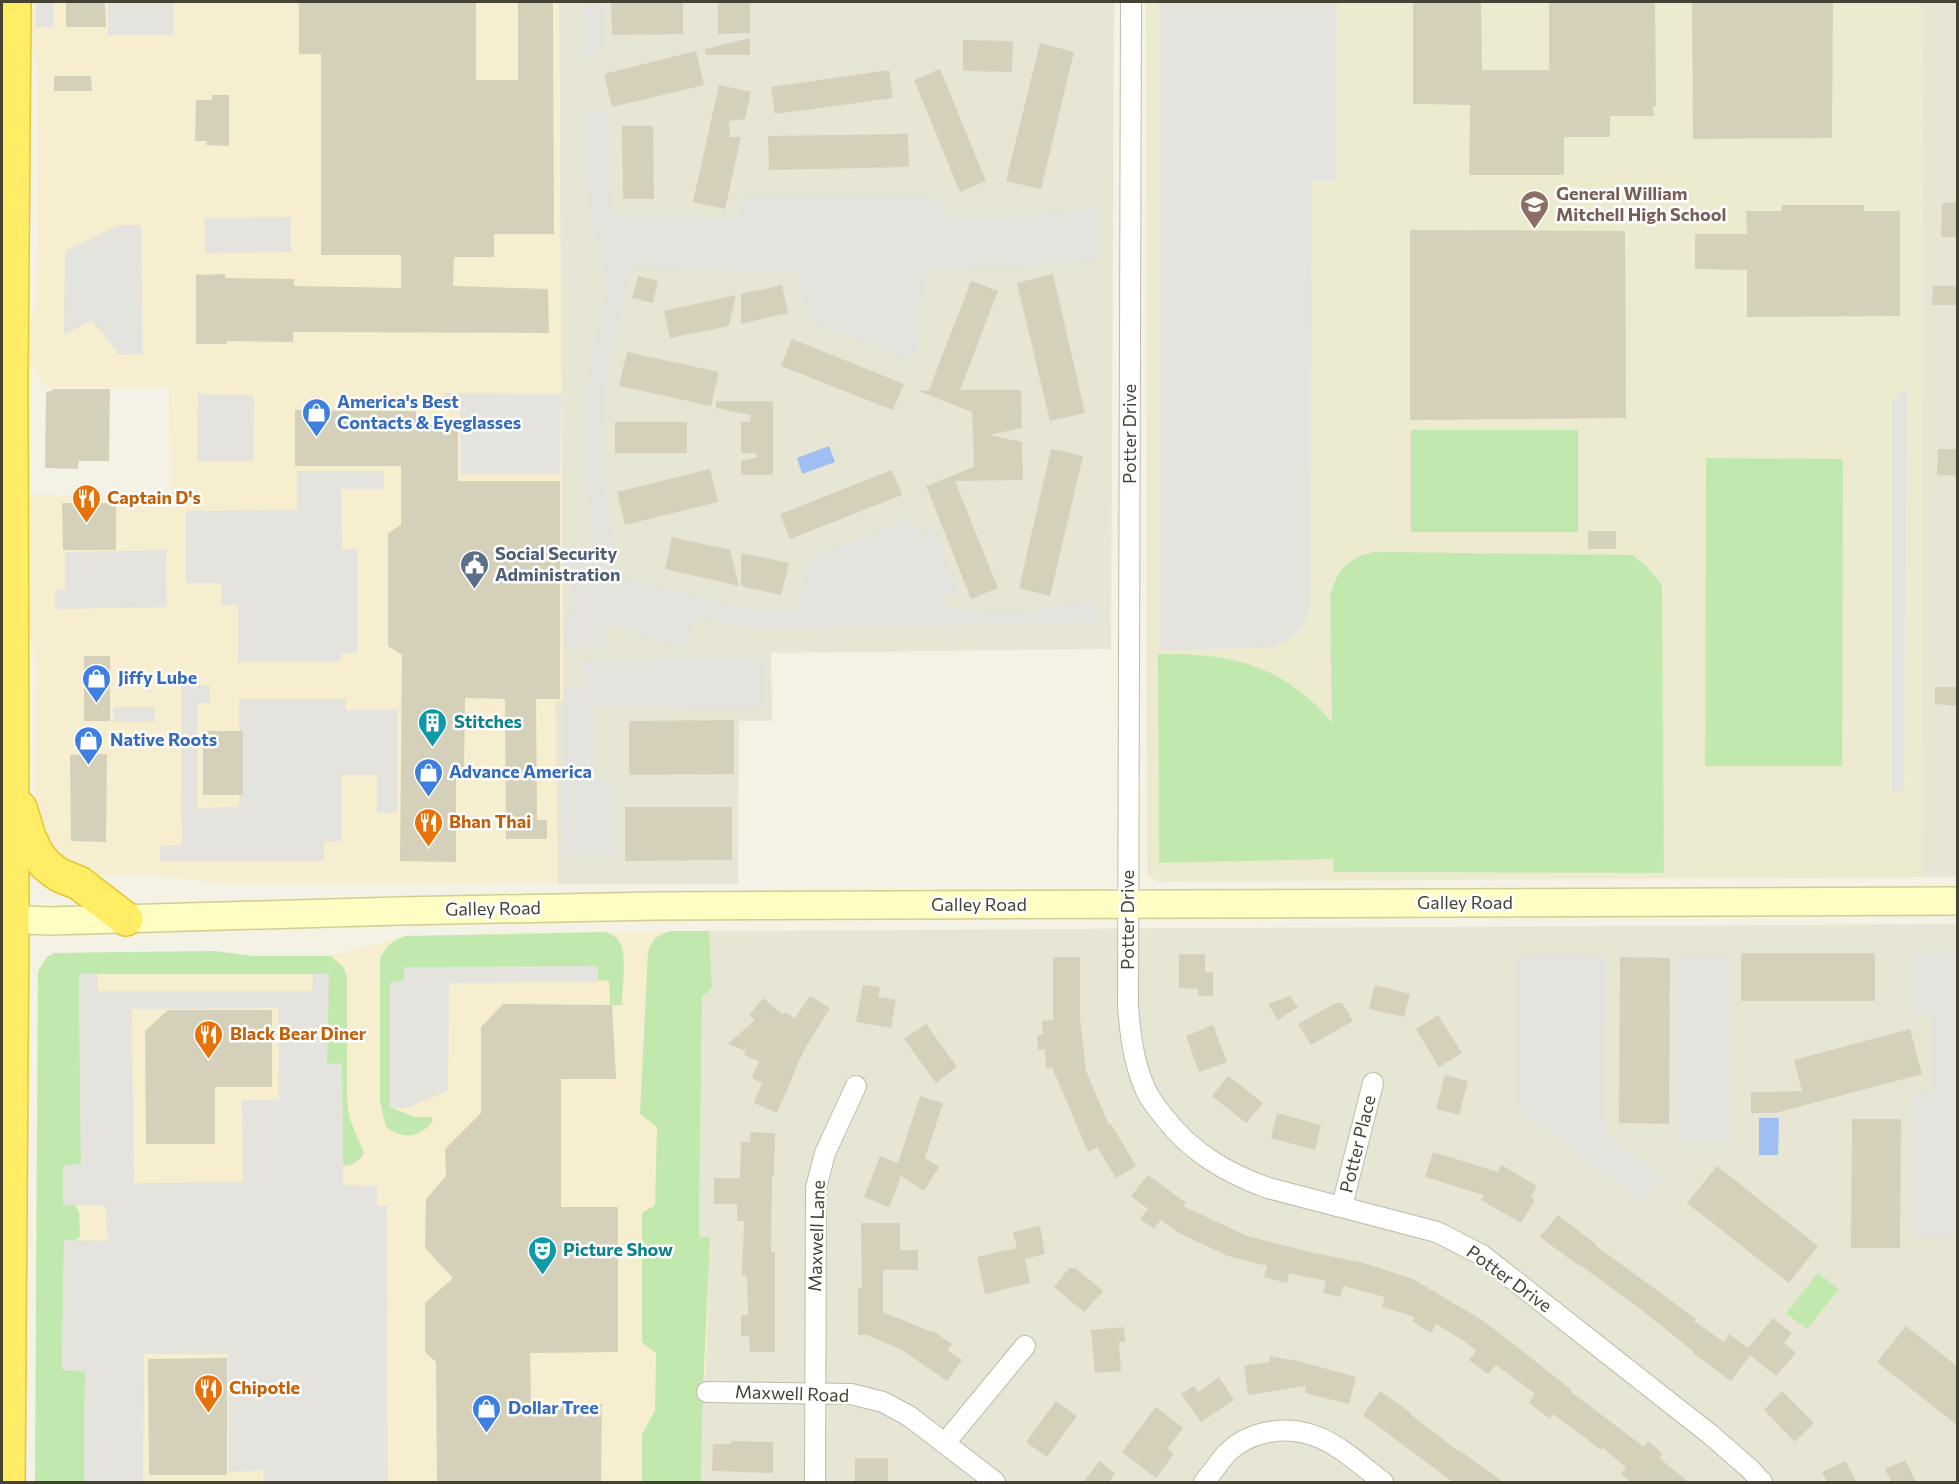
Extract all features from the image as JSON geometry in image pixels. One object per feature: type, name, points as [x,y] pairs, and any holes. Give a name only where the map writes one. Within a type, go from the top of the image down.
[{"type":"highway","points":[[8,1482],[7,920],[11,783],[14,2]]},
{"type":"highway","points":[[11,783],[29,837],[37,854],[46,865],[58,875],[79,883],[126,919]]},
{"type":"highway","points":[[8,1363],[30,1395],[30,1482]]},
{"type":"main road","name":"Galley Road","points":[[7,920],[657,906],[1958,901]]},
{"type":"street","name":"Potter Drive","points":[[1131,2],[1129,1026],[1144,1087],[1154,1104],[1189,1145],[1211,1162],[1241,1178],[1268,1188],[1437,1232],[1482,1255],[1711,1435],[1762,1482]]},
{"type":"street","name":"Potter Place","points":[[1342,1206],[1373,1083]]},
{"type":"street","name":"Maxwell Lane","points":[[815,1482],[816,1188],[825,1153],[856,1086]]},
{"type":"street","points":[[945,1443],[1025,1346]]},
{"type":"street","name":"Maxwell Road","points":[[706,1392],[851,1394],[883,1402],[909,1416],[995,1482]]},
{"type":"street","points":[[1204,1482],[1228,1453],[1240,1443],[1255,1436],[1287,1430],[1317,1436],[1334,1444],[1383,1482]]},
{"type":"shaded area","points":[[28,2],[559,2],[563,702],[555,701],[558,884],[231,884],[151,875],[87,875],[56,864],[34,820],[36,662],[24,597],[26,495],[171,496],[169,388],[45,387],[28,359],[26,344],[28,328],[36,307],[38,71],[28,31]]},
{"type":"shaded area","points":[[36,2],[53,2],[53,27],[36,27]]},
{"type":"shaded area","points":[[108,2],[173,2],[173,35],[108,35]]},
{"type":"shaded area","points":[[559,2],[1114,2],[1111,649],[771,653],[772,721],[739,721],[738,884],[558,884],[555,701],[563,701]]},
{"type":"shaded area","points":[[584,2],[604,2],[603,51],[582,60]]},
{"type":"shaded area","name":"General William Mitchell High School","points":[[1146,2],[1923,2],[1921,877],[1158,882],[1147,874]]},
{"type":"shaded area","points":[[1159,2],[1337,2],[1336,181],[1312,181],[1310,608],[1304,624],[1295,634],[1285,642],[1273,647],[1159,651]]},
{"type":"shaded area","points":[[1923,2],[1957,2],[1958,877],[1921,877]]},
{"type":"shaded area","points":[[586,112],[608,112],[612,214],[738,218],[743,195],[940,197],[946,217],[1006,217],[1099,207],[1097,259],[1015,268],[926,270],[916,349],[912,360],[809,320],[798,272],[631,268],[605,382],[601,474],[621,578],[750,610],[798,610],[809,559],[910,518],[919,535],[934,529],[958,591],[941,597],[946,608],[1014,613],[1098,600],[1099,622],[751,627],[695,618],[686,649],[606,625],[606,648],[564,648],[565,614],[577,610],[563,556],[596,545],[584,477],[586,384],[607,284],[590,211],[586,182]]},
{"type":"shaded area","points":[[291,217],[291,252],[205,253],[204,218]]},
{"type":"shaded area","points":[[119,225],[141,225],[143,354],[119,355],[92,320],[64,335],[65,251]]},
{"type":"shaded area","points":[[1907,386],[1904,791],[1892,794],[1892,402]]},
{"type":"shaded area","points":[[444,393],[561,394],[560,474],[460,474],[460,411],[444,411]]},
{"type":"shaded area","points":[[198,394],[254,395],[253,461],[197,461]]},
{"type":"shaded area","points":[[297,471],[384,471],[384,489],[341,489],[342,549],[357,549],[357,653],[341,653],[340,662],[238,662],[238,605],[221,605],[221,583],[186,583],[186,511],[297,510]]},
{"type":"shaded area","points":[[166,550],[167,607],[55,609],[55,590],[65,590],[65,552]]},
{"type":"shaded area","points":[[763,657],[764,708],[593,706],[593,780],[615,783],[617,855],[562,855],[564,687],[584,687],[582,659]]},
{"type":"shaded area","points":[[181,678],[196,678],[196,685],[210,685],[210,703],[197,703],[197,808],[239,807],[239,699],[346,699],[346,710],[397,710],[397,813],[377,813],[377,775],[341,775],[341,841],[324,842],[324,861],[160,861],[160,846],[182,845]]},
{"type":"shaded area","points":[[113,707],[155,707],[155,722],[114,722]]},
{"type":"shaded area","points":[[1957,924],[1957,1482],[700,1482],[710,1238],[699,1237],[702,997],[712,988],[709,931]]},
{"type":"shaded area","points":[[709,931],[712,988],[702,997],[699,1237],[710,1237],[700,1482],[35,1482],[37,982],[38,971],[47,957],[54,953],[215,951],[253,956],[331,956],[405,936]]},
{"type":"shaded area","points":[[1913,952],[1957,952],[1957,1236],[1913,1235],[1914,1091],[1931,1091],[1931,1016],[1913,1015]]},
{"type":"shaded area","points":[[1516,956],[1605,956],[1603,1131],[1663,1179],[1642,1201],[1517,1108]]},
{"type":"shaded area","points":[[1730,956],[1731,1142],[1679,1142],[1678,957]]},
{"type":"shaded area","points":[[597,966],[598,982],[449,983],[448,1091],[406,1108],[390,1108],[390,982],[404,982],[404,967]]},
{"type":"shaded area","points":[[79,974],[98,974],[98,991],[312,991],[313,974],[329,974],[327,1063],[342,1064],[343,1185],[377,1186],[377,1205],[387,1206],[388,1482],[264,1482],[263,1470],[229,1472],[228,1354],[144,1354],[143,1482],[84,1482],[85,1371],[62,1370],[64,1240],[108,1241],[105,1205],[63,1205],[63,1165],[81,1164]],"holes":[[[278,1008],[279,1100],[242,1100],[243,1182],[134,1183],[132,1009]]]},
{"type":"green space","points":[[1411,430],[1578,430],[1578,532],[1411,532]]},
{"type":"green space","points":[[1706,458],[1843,459],[1842,766],[1705,766]]},
{"type":"green space","points":[[1374,552],[1633,555],[1647,567],[1662,585],[1664,873],[1334,872],[1333,859],[1159,863],[1158,654],[1225,658],[1265,670],[1302,693],[1332,723],[1330,597],[1336,579],[1344,567],[1357,558]]},
{"type":"green space","points":[[670,931],[709,931],[712,988],[702,997],[699,1237],[710,1237],[701,1482],[642,1482],[642,1434],[655,1411],[656,1353],[642,1342],[642,1213],[655,1205],[657,1127],[640,1114],[648,953],[655,939]]},
{"type":"green space","points":[[605,932],[617,939],[622,948],[624,963],[622,1005],[610,1005],[609,981],[598,980],[597,966],[391,982],[390,1107],[415,1117],[432,1117],[433,1121],[423,1131],[411,1135],[399,1134],[386,1127],[380,1101],[380,960],[389,945],[405,936]]},
{"type":"green space","points":[[215,951],[253,956],[331,956],[344,968],[347,978],[349,1117],[364,1153],[360,1159],[343,1166],[342,1065],[327,1064],[328,974],[79,974],[81,1164],[63,1205],[74,1205],[79,1211],[80,1237],[74,1241],[64,1240],[62,1370],[85,1371],[84,1482],[35,1482],[38,971],[47,957],[54,953]]},
{"type":"green space","points":[[1818,1273],[1839,1289],[1807,1329],[1786,1313]]},
{"type":"water","points":[[829,446],[835,462],[802,474],[797,458]]},
{"type":"water","points":[[1759,1118],[1779,1118],[1778,1155],[1759,1155]]},
{"type":"building","points":[[66,2],[105,2],[106,27],[66,27]]},
{"type":"building","points":[[299,2],[476,2],[476,80],[518,80],[518,2],[553,2],[554,234],[494,234],[494,257],[454,257],[453,286],[548,289],[549,333],[293,332],[293,342],[227,341],[227,344],[196,344],[196,275],[225,274],[225,278],[294,279],[294,286],[401,288],[401,255],[321,255],[321,54],[299,54]]},
{"type":"building","points":[[611,2],[683,2],[683,34],[612,35]]},
{"type":"building","points":[[718,2],[750,2],[750,33],[718,34]]},
{"type":"building","points":[[1413,2],[1481,2],[1482,70],[1549,70],[1549,2],[1655,2],[1656,106],[1653,106],[1654,116],[1610,116],[1610,137],[1564,137],[1564,175],[1469,175],[1470,105],[1413,104]]},
{"type":"building","points":[[1692,2],[1833,2],[1832,138],[1693,139]]},
{"type":"building","points":[[750,38],[750,55],[706,55],[705,49]]},
{"type":"building","points":[[963,40],[1013,41],[1012,72],[963,71]]},
{"type":"building","points":[[1040,43],[1074,52],[1041,189],[1006,181]]},
{"type":"building","points":[[696,51],[704,85],[612,107],[604,74]]},
{"type":"building","points":[[940,69],[986,181],[960,192],[914,80]]},
{"type":"building","points":[[889,70],[893,98],[775,114],[771,87]]},
{"type":"building","points":[[54,76],[91,76],[92,91],[54,91]]},
{"type":"building","points":[[719,85],[751,92],[745,119],[729,121],[730,137],[741,137],[725,209],[693,202]]},
{"type":"building","points":[[212,95],[229,95],[229,146],[206,145],[207,141],[195,141],[196,100],[212,100]]},
{"type":"building","points":[[622,126],[653,126],[654,199],[623,199]]},
{"type":"building","points":[[908,134],[909,167],[769,170],[768,136]]},
{"type":"building","points":[[1958,202],[1958,237],[1941,237],[1942,203]]},
{"type":"building","points":[[1782,205],[1864,205],[1864,211],[1900,211],[1900,316],[1747,317],[1747,270],[1695,269],[1695,234],[1747,234],[1746,211],[1781,211]]},
{"type":"building","points":[[1410,230],[1625,231],[1626,418],[1410,420]]},
{"type":"building","points":[[1053,274],[1085,413],[1050,421],[1017,283]]},
{"type":"building","points":[[638,276],[658,281],[653,303],[632,298]]},
{"type":"building","points":[[971,281],[998,291],[960,390],[1021,390],[1022,428],[989,435],[1022,442],[1023,480],[955,481],[998,588],[971,599],[926,486],[974,467],[972,412],[918,391],[929,390]]},
{"type":"building","points":[[782,285],[788,313],[741,324],[741,294]]},
{"type":"building","points":[[1933,286],[1957,286],[1956,305],[1932,305]]},
{"type":"building","points":[[736,295],[729,326],[670,338],[664,311]]},
{"type":"building","points":[[792,339],[904,384],[893,410],[781,366]]},
{"type":"building","points":[[627,352],[719,372],[711,406],[619,386]]},
{"type":"building","points":[[54,389],[110,389],[109,461],[79,461],[78,469],[45,468],[46,393]]},
{"type":"building","points":[[716,401],[773,401],[773,475],[741,475],[741,461],[757,457],[756,453],[741,453],[741,422],[750,422],[751,415],[716,408]]},
{"type":"building","name":"Social Security Administration","points":[[295,410],[416,411],[416,425],[458,425],[458,481],[560,481],[560,699],[536,699],[537,820],[547,820],[547,839],[506,839],[505,699],[465,698],[464,770],[456,770],[456,862],[400,861],[402,655],[388,646],[388,533],[401,525],[401,466],[295,466]]},
{"type":"building","points":[[615,422],[687,422],[687,453],[615,453]]},
{"type":"building","points":[[1051,449],[1083,456],[1050,596],[1019,588]]},
{"type":"building","points":[[1938,449],[1958,449],[1958,476],[1937,475]]},
{"type":"building","points":[[710,469],[718,502],[625,525],[617,492]]},
{"type":"building","points":[[892,470],[902,495],[790,539],[780,514]]},
{"type":"building","name":"Captain D's","points":[[62,503],[116,503],[116,550],[63,550]]},
{"type":"building","points":[[1588,531],[1616,531],[1616,549],[1588,549]]},
{"type":"building","points":[[672,537],[730,550],[739,586],[665,569]]},
{"type":"building","points":[[741,553],[789,563],[781,595],[741,586]]},
{"type":"building","name":"Jiffy Lube","points":[[84,656],[110,656],[110,721],[84,721]]},
{"type":"building","points":[[1935,687],[1958,687],[1958,706],[1935,704]]},
{"type":"building","points":[[734,720],[734,774],[629,775],[629,721]]},
{"type":"building","points":[[203,731],[243,731],[243,795],[203,795]]},
{"type":"building","points":[[107,754],[106,842],[71,841],[70,755]]},
{"type":"building","points":[[625,807],[732,807],[732,860],[625,861]]},
{"type":"building","points":[[1741,953],[1875,953],[1875,1001],[1741,1001]]},
{"type":"building","points":[[1179,954],[1205,954],[1205,972],[1213,972],[1213,996],[1198,996],[1198,989],[1179,988]]},
{"type":"building","points":[[1053,957],[1080,957],[1080,1018],[1086,1071],[1109,1125],[1111,1124],[1136,1166],[1116,1178],[1097,1147],[1088,1152],[1052,1067],[1046,1068],[1045,1049],[1038,1050],[1037,1036],[1043,1034],[1042,1021],[1053,1020]]},
{"type":"building","points":[[1620,957],[1670,958],[1669,1124],[1619,1123]]},
{"type":"building","points":[[863,985],[880,987],[878,997],[896,1000],[891,1028],[856,1022]]},
{"type":"building","points":[[1375,985],[1410,994],[1404,1017],[1369,1009]]},
{"type":"building","points":[[810,996],[830,1008],[804,1050],[777,1113],[754,1103],[762,1083],[752,1078],[759,1061],[744,1055],[746,1051],[728,1044],[755,1020],[749,1015],[763,998],[783,1015],[785,1012],[795,1018]]},
{"type":"building","points":[[1290,996],[1298,1007],[1278,1020],[1268,1004]]},
{"type":"building","points":[[1336,1003],[1342,1003],[1353,1021],[1311,1045],[1298,1024]]},
{"type":"building","points":[[503,1004],[612,1005],[616,1079],[561,1079],[561,1207],[618,1207],[618,1352],[530,1353],[531,1405],[602,1404],[601,1482],[437,1482],[436,1362],[425,1352],[425,1303],[453,1278],[425,1248],[426,1199],[446,1176],[445,1149],[481,1113],[481,1027]]},
{"type":"building","name":"Black Bear Diner","points":[[168,1010],[272,1010],[272,1087],[215,1087],[215,1144],[146,1144],[145,1031]]},
{"type":"building","points":[[1438,1015],[1462,1053],[1439,1067],[1416,1029]]},
{"type":"building","points":[[926,1024],[957,1067],[936,1083],[904,1039]]},
{"type":"building","points":[[1213,1025],[1227,1062],[1199,1072],[1186,1036]]},
{"type":"building","points":[[1910,1029],[1922,1074],[1775,1113],[1751,1113],[1751,1092],[1802,1091],[1794,1060]]},
{"type":"building","points":[[1445,1075],[1468,1081],[1459,1115],[1436,1109]]},
{"type":"building","points":[[1228,1076],[1263,1103],[1246,1123],[1212,1096]]},
{"type":"building","points":[[920,1096],[943,1103],[925,1158],[939,1167],[924,1191],[901,1176],[889,1207],[864,1197],[880,1156],[898,1163]]},
{"type":"building","points":[[1277,1113],[1321,1125],[1315,1150],[1271,1138]]},
{"type":"building","points":[[1852,1119],[1901,1119],[1900,1248],[1851,1248]]},
{"type":"building","points":[[751,1132],[775,1133],[771,1252],[775,1252],[775,1352],[750,1352],[749,1336],[741,1336],[741,1315],[748,1315],[747,1276],[742,1276],[744,1221],[737,1221],[737,1204],[714,1204],[714,1178],[740,1178],[741,1142],[750,1142]]},
{"type":"building","points":[[1433,1152],[1498,1172],[1501,1165],[1537,1186],[1531,1197],[1535,1200],[1521,1223],[1481,1200],[1484,1195],[1425,1177]]},
{"type":"building","points":[[1717,1166],[1818,1246],[1789,1283],[1687,1203]]},
{"type":"building","points":[[1148,1175],[1186,1203],[1183,1206],[1247,1236],[1360,1262],[1413,1279],[1485,1322],[1572,1390],[1571,1392],[1644,1447],[1648,1441],[1663,1454],[1659,1458],[1689,1482],[1631,1482],[1621,1474],[1626,1467],[1603,1448],[1601,1450],[1553,1414],[1550,1419],[1529,1403],[1535,1394],[1506,1372],[1496,1365],[1488,1374],[1469,1360],[1476,1351],[1464,1341],[1436,1324],[1431,1333],[1412,1321],[1415,1317],[1382,1307],[1385,1297],[1343,1286],[1340,1297],[1323,1293],[1326,1281],[1289,1273],[1287,1283],[1264,1277],[1267,1266],[1228,1256],[1179,1233],[1161,1220],[1154,1229],[1140,1219],[1148,1209],[1131,1196]]},
{"type":"building","points":[[1558,1215],[1724,1342],[1729,1334],[1748,1348],[1773,1318],[1792,1333],[1784,1343],[1796,1353],[1776,1376],[1750,1355],[1731,1381],[1643,1311],[1540,1237]]},
{"type":"building","points":[[861,1223],[900,1223],[900,1250],[918,1250],[918,1270],[883,1270],[883,1312],[933,1331],[952,1344],[947,1350],[962,1360],[947,1381],[902,1350],[867,1335],[858,1335],[858,1288],[862,1288]]},
{"type":"building","points":[[1040,1226],[1045,1254],[1025,1259],[1030,1283],[985,1294],[977,1257],[1017,1248],[1013,1232]]},
{"type":"building","points":[[1069,1268],[1075,1268],[1103,1291],[1084,1312],[1054,1287]]},
{"type":"building","points":[[1906,1326],[1958,1367],[1958,1426],[1877,1362]]},
{"type":"building","points":[[1124,1327],[1125,1342],[1119,1342],[1121,1371],[1095,1373],[1091,1330]]},
{"type":"building","points":[[1269,1356],[1298,1361],[1356,1377],[1349,1404],[1305,1393],[1306,1386],[1248,1395],[1244,1366],[1270,1362]]},
{"type":"building","points":[[227,1358],[227,1475],[149,1475],[148,1359]]},
{"type":"building","points":[[1219,1377],[1234,1400],[1201,1422],[1181,1394],[1194,1386],[1198,1392]]},
{"type":"building","points":[[1380,1391],[1458,1451],[1503,1482],[1453,1482],[1363,1415]]},
{"type":"building","points":[[1782,1391],[1814,1423],[1795,1442],[1764,1410]]},
{"type":"building","points":[[1056,1401],[1077,1416],[1047,1457],[1026,1442]]},
{"type":"building","points":[[1156,1407],[1183,1428],[1167,1449],[1174,1454],[1156,1478],[1122,1452]]},
{"type":"building","points":[[731,1441],[773,1442],[773,1473],[712,1471],[713,1444],[731,1444]]},
{"type":"building","points":[[855,1458],[888,1458],[888,1482],[855,1482]]},
{"type":"building","points":[[1905,1460],[1916,1482],[1891,1482],[1885,1469]]},
{"type":"building","points":[[1100,1461],[1115,1474],[1109,1482],[1083,1482]]},
{"type":"building","points":[[1846,1461],[1856,1482],[1827,1482],[1822,1472]]},
{"type":"place","name":"General William Mitchell High School","points":[[1535,230]]},
{"type":"place","name":"America's Best Contacts & Eyeglasses","points":[[316,438]]},
{"type":"place","name":"Captain D's","points":[[86,524]]},
{"type":"place","name":"Social Security Administration","points":[[474,590]]},
{"type":"place","name":"Jiffy Lube","points":[[97,704]]},
{"type":"place","name":"Stitches","points":[[433,748]]},
{"type":"place","name":"Native Roots","points":[[89,766]]},
{"type":"place","name":"Advance America","points":[[428,798]]},
{"type":"place","name":"Bhan Thai","points":[[428,848]]},
{"type":"place","name":"Black Bear Diner","points":[[209,1060]]},
{"type":"place","name":"Picture Show","points":[[542,1276]]},
{"type":"place","name":"Chipotle","points":[[208,1414]]},
{"type":"place","name":"Dollar Tree","points":[[487,1434]]}]
